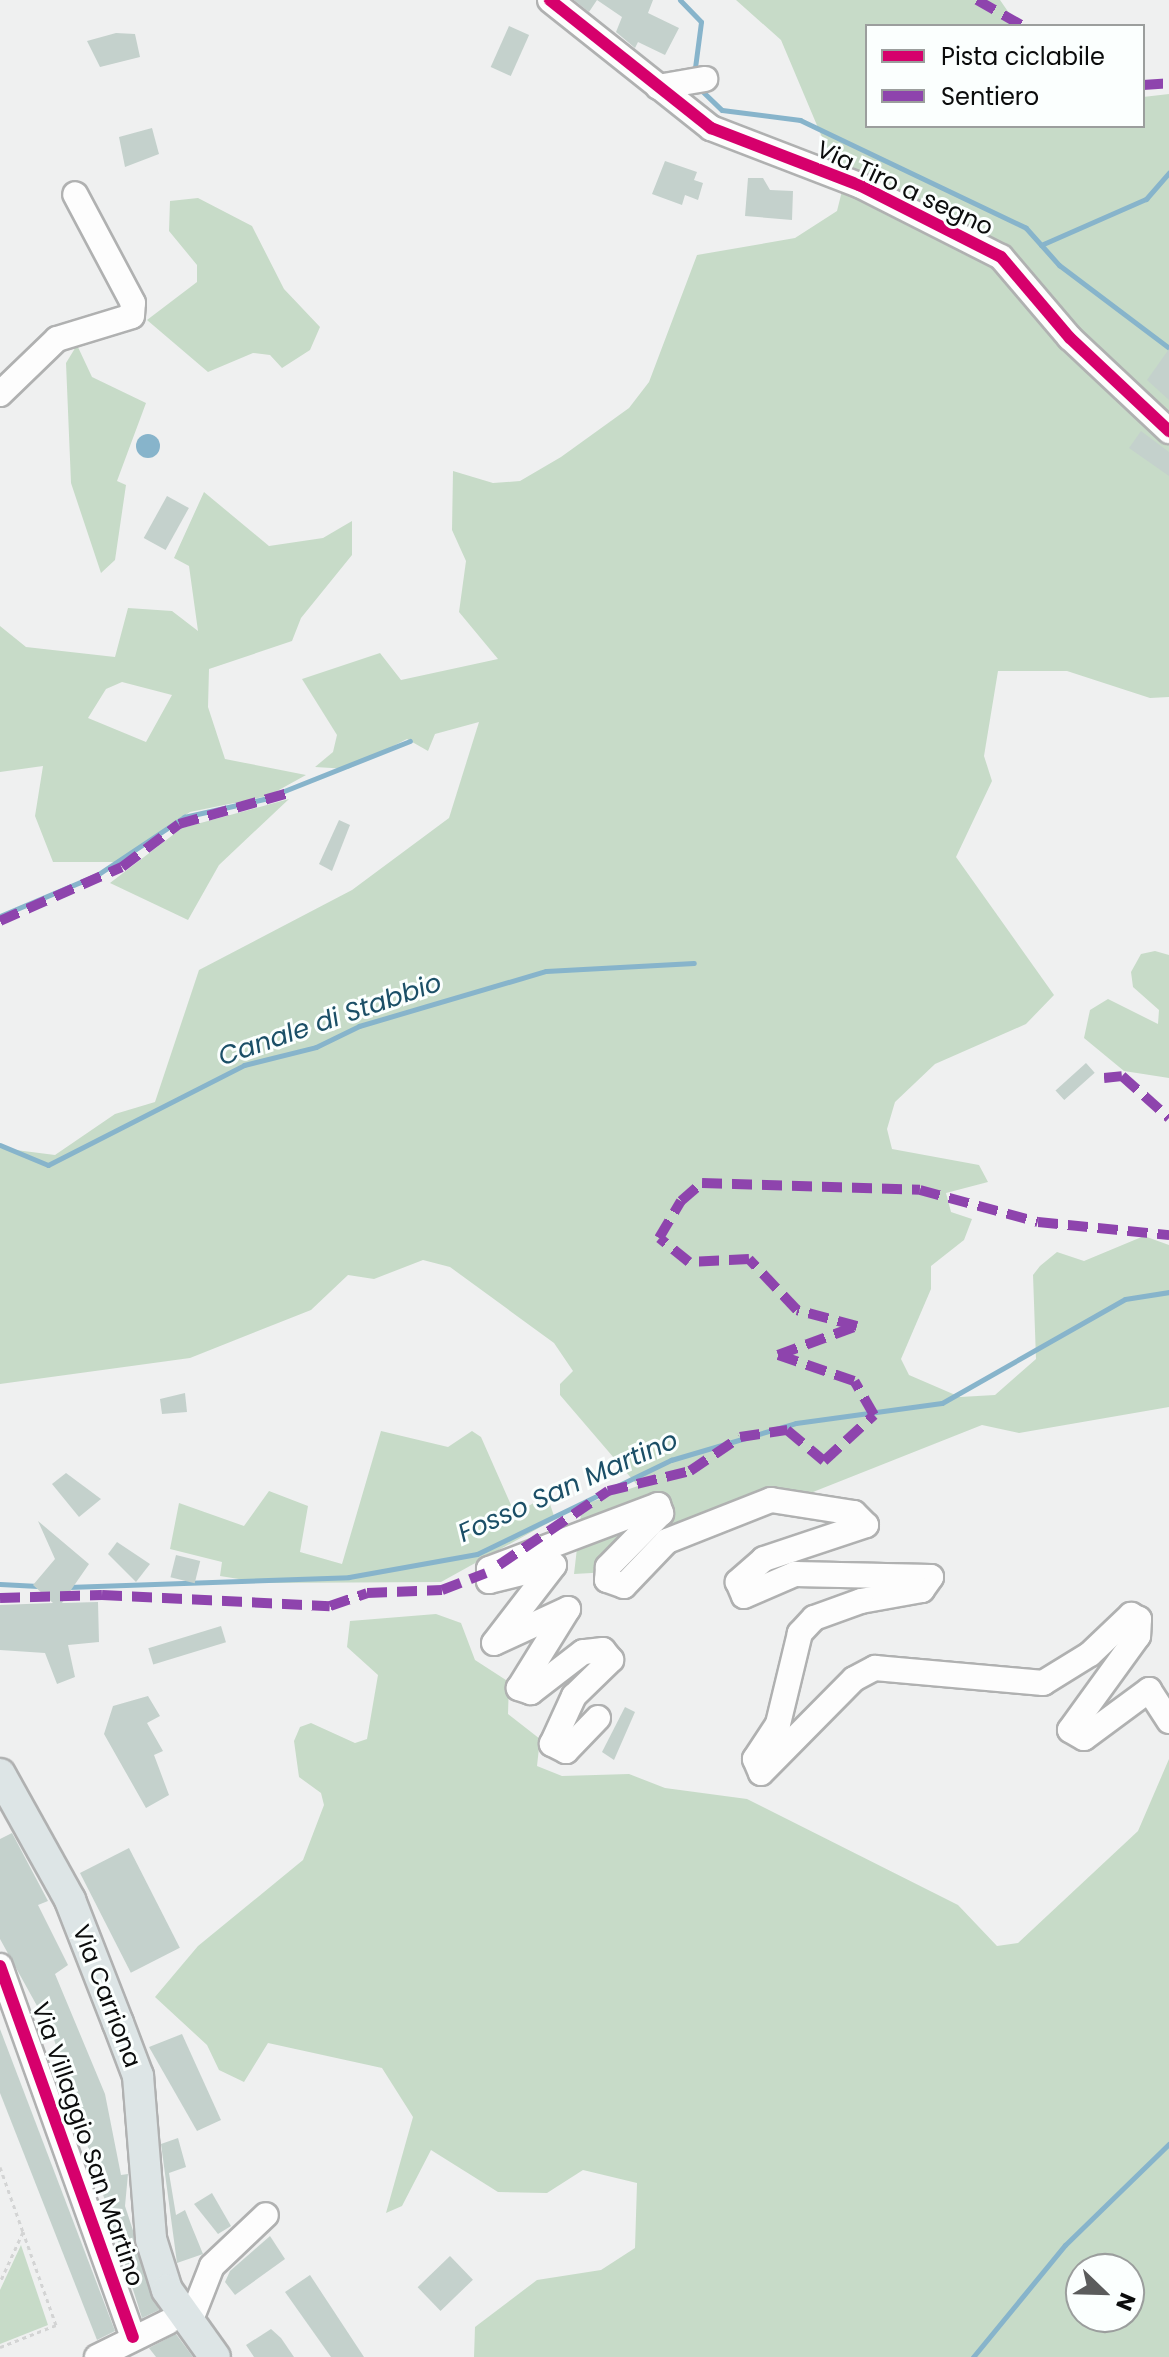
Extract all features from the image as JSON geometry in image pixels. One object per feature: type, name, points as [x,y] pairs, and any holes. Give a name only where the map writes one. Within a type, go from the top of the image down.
[{"type":"main road","name":"Via Carriona","points":[[0,1774],[70,1900],[138,2076],[151,2239],[179,2322],[215,2357]]},
{"type":"street","name":"Via Tiro a segno","points":[[550,0],[668,83],[711,128],[859,185],[1001,257],[1070,338],[1169,431]]},
{"type":"street","points":[[668,83],[705,79]]},
{"type":"street","points":[[0,394],[57,339],[132,316],[133,303],[75,194]]},
{"type":"street","points":[[598,1718],[566,1751],[552,1744],[574,1696],[611,1660],[603,1650],[583,1652],[531,1692],[519,1688],[568,1609],[494,1643],[554,1565],[497,1581],[489,1581],[489,1569],[658,1505],[661,1513],[608,1567],[607,1580],[624,1586],[667,1541],[771,1500],[854,1513],[866,1525],[764,1559],[738,1582],[744,1596],[795,1574],[931,1577],[922,1590],[814,1618],[800,1633],[778,1724],[755,1759],[761,1773],[854,1679],[875,1668],[1043,1683],[1090,1654],[1131,1615],[1139,1619],[1138,1636],[1070,1730],[1084,1738],[1149,1690],[1169,1721]]},
{"type":"street","name":"Via Villaggio San Martino","points":[[0,1966],[133,2337]]},
{"type":"street","points":[[97,2357],[133,2337],[179,2322],[212,2266],[266,2215]]},
{"type":"path","points":[[0,2167],[56,2325],[0,2347]]},
{"type":"path","points":[[0,2282],[23,2232]]},
{"type":"green space","points":[[736,0],[1000,0],[1017,24],[865,24],[865,128],[1145,128],[1145,97],[1169,94],[1169,697],[1150,698],[1067,671],[998,671],[984,756],[992,781],[956,857],[1054,995],[1026,1024],[935,1064],[895,1102],[887,1129],[892,1149],[979,1165],[988,1182],[946,1193],[951,1212],[972,1219],[964,1240],[931,1266],[931,1289],[901,1359],[909,1375],[960,1397],[995,1395],[1036,1359],[1033,1275],[1040,1266],[1057,1252],[1084,1261],[1144,1236],[1169,1245],[1169,1407],[1019,1433],[982,1425],[813,1492],[770,1495],[658,1540],[609,1572],[574,1574],[582,1505],[638,1486],[560,1395],[560,1384],[573,1371],[554,1343],[450,1267],[423,1260],[374,1279],[348,1275],[311,1310],[190,1358],[0,1384],[0,1148],[55,1155],[115,1114],[155,1102],[199,970],[352,890],[449,818],[479,722],[435,734],[428,751],[407,739],[348,769],[315,767],[333,752],[337,735],[302,679],[380,653],[401,680],[498,659],[459,612],[466,561],[452,530],[453,471],[493,483],[520,481],[561,457],[629,408],[649,382],[697,255],[795,238],[837,211],[843,187],[781,40]]},
{"type":"green space","points":[[198,198],[252,226],[284,289],[320,327],[310,350],[282,368],[270,355],[253,353],[208,372],[147,320],[197,282],[197,265],[169,231],[170,201]]},
{"type":"green space","points":[[77,345],[92,377],[146,403],[117,481],[126,485],[115,560],[101,573],[71,483],[66,363]]},
{"type":"green space","points":[[204,492],[269,546],[323,538],[352,521],[352,555],[301,618],[292,641],[209,669],[208,707],[225,759],[306,775],[268,796],[190,812],[118,862],[53,862],[35,816],[43,766],[0,772],[0,626],[26,647],[115,657],[128,608],[172,611],[198,631],[189,566],[174,558]],"holes":[[[122,682],[172,695],[146,742],[88,718],[106,689]]]},
{"type":"green space","points":[[289,799],[219,865],[188,920],[110,883],[182,828]]},
{"type":"green space","points":[[1155,951],[1169,955],[1169,1078],[1124,1071],[1084,1038],[1090,1010],[1108,999],[1158,1024],[1159,1010],[1133,987],[1131,972],[1141,954]]},
{"type":"green space","points":[[381,1431],[448,1447],[472,1431],[481,1437],[515,1514],[547,1495],[555,1519],[441,1582],[263,1583],[220,1576],[222,1562],[170,1549],[179,1503],[244,1526],[269,1491],[308,1506],[300,1552],[342,1564]]},
{"type":"green space","points":[[436,1614],[461,1623],[475,1660],[509,1682],[508,1714],[540,1739],[537,1766],[562,1776],[629,1774],[665,1788],[747,1799],[958,1905],[997,1946],[1018,1943],[1138,1831],[1169,1759],[1169,2357],[474,2357],[475,2327],[537,2280],[601,2270],[635,2248],[637,2183],[583,2170],[547,2193],[498,2192],[431,2150],[402,2206],[386,2213],[413,2117],[382,2068],[268,2043],[244,2082],[219,2070],[207,2045],[155,1997],[198,1946],[303,1860],[324,1805],[321,1793],[299,1777],[294,1741],[300,1727],[311,1723],[355,1743],[367,1739],[378,1675],[347,1647],[350,1621]]},
{"type":"green space","points":[[21,2245],[48,2325],[0,2344],[0,2290]]},
{"type":"water","points":[[148,434],[157,437],[160,446],[157,455],[148,458],[139,455],[136,446],[139,437]]},
{"type":"building","points":[[574,0],[597,0],[589,12]]},
{"type":"building","points":[[597,0],[653,0],[648,13],[679,28],[665,55],[638,42],[635,48],[616,32],[622,17]]},
{"type":"building","points":[[509,26],[529,35],[511,76],[491,67]]},
{"type":"building","points":[[116,33],[135,34],[140,57],[100,67],[87,41]]},
{"type":"building","points":[[152,128],[159,154],[125,167],[119,137]]},
{"type":"building","points":[[665,161],[697,172],[694,180],[703,183],[698,200],[685,195],[682,205],[652,194]]},
{"type":"building","points":[[748,178],[763,178],[770,190],[793,191],[792,220],[745,216]]},
{"type":"building","points":[[1169,349],[1169,400],[1147,380]]},
{"type":"building","points":[[1141,431],[1169,452],[1169,476],[1129,448]]},
{"type":"building","points":[[167,496],[189,508],[166,550],[144,538]]},
{"type":"building","points":[[339,820],[350,825],[332,871],[319,864]]},
{"type":"building","points":[[1086,1063],[1095,1073],[1064,1100],[1056,1090]]},
{"type":"building","points":[[185,1393],[187,1412],[162,1414],[160,1399]]},
{"type":"building","points":[[66,1473],[101,1499],[79,1517],[52,1484]]},
{"type":"building","points":[[38,1521],[89,1564],[62,1603],[98,1602],[99,1642],[68,1645],[75,1677],[57,1684],[45,1653],[0,1650],[0,1605],[53,1603],[33,1585],[55,1559]]},
{"type":"building","points":[[117,1542],[150,1564],[136,1582],[108,1554]]},
{"type":"building","points":[[176,1555],[200,1561],[195,1583],[170,1577]]},
{"type":"building","points":[[221,1626],[226,1642],[153,1664],[148,1648]]},
{"type":"building","points":[[148,1696],[160,1716],[147,1723],[163,1751],[154,1755],[169,1795],[146,1808],[104,1734],[113,1706]]},
{"type":"building","points":[[625,1707],[635,1712],[614,1760],[602,1752]]},
{"type":"building","points":[[12,1833],[48,1901],[38,1905],[68,1965],[55,1974],[105,2094],[121,2175],[128,2174],[125,2206],[159,2310],[142,2318],[52,2033],[0,1939],[0,1839]]},
{"type":"building","points":[[129,1848],[180,1948],[131,1973],[80,1873]]},
{"type":"building","points":[[0,2029],[115,2331],[97,2340],[0,2093]]},
{"type":"building","points":[[182,2034],[221,2120],[197,2131],[149,2047]]},
{"type":"building","points":[[178,2138],[186,2167],[169,2173],[176,2215],[185,2210],[203,2254],[177,2263],[161,2144]]},
{"type":"building","points":[[212,2193],[231,2226],[218,2234],[194,2204]]},
{"type":"building","points":[[270,2236],[285,2259],[235,2295],[225,2282],[230,2271]]},
{"type":"building","points":[[450,2256],[473,2280],[441,2311],[418,2287]]},
{"type":"building","points":[[310,2275],[364,2357],[331,2357],[285,2292]]},
{"type":"building","points":[[271,2329],[294,2357],[254,2357],[246,2345]]},
{"type":"building","points":[[176,2334],[193,2357],[156,2357],[149,2348]]},
{"type":"waterway","points":[[680,0],[701,22],[694,75]]},
{"type":"waterway","points":[[700,89],[722,110],[800,120],[1026,228],[1059,265],[1169,348]]},
{"type":"waterway","points":[[1041,245],[1146,199],[1169,173]]},
{"type":"waterway","name":"Canale di Stabbio","points":[[0,916],[97,875],[184,817],[264,799],[410,741]]},
{"type":"waterway","name":"Canale di Stabbio","points":[[0,1145],[48,1165],[244,1065],[316,1047],[359,1026],[546,971],[694,963]]},
{"type":"waterway","name":"Fosso San Martino","points":[[68,1587],[349,1577],[477,1554],[671,1460],[796,1423],[942,1403],[1125,1299],[1169,1292]]},
{"type":"waterway","name":"Fosso San Martino","points":[[0,1584],[38,1586]]},
{"type":"waterway","points":[[973,2357],[1065,2245],[1169,2144]]},
{"type":"marked path","points":[[977,0],[1019,24]]},
{"type":"marked path","points":[[1145,85],[1169,83]]},
{"type":"marked path","points":[[0,921],[122,867],[179,824],[292,792]]},
{"type":"marked path","points":[[1104,1078],[1122,1076],[1169,1118]]},
{"type":"marked path","points":[[499,1565],[608,1491],[690,1471],[740,1437],[787,1430],[824,1461],[874,1415],[854,1381],[778,1355],[857,1326],[797,1310],[749,1259],[689,1262],[659,1238],[681,1201],[702,1183],[920,1190],[1038,1222],[1169,1235]]},
{"type":"marked path","points":[[0,1598],[102,1595],[330,1606],[367,1593],[442,1590],[486,1573]]},
{"type":"cycle path","points":[[550,0],[711,128],[859,185],[1001,257],[1070,338],[1169,431]]},
{"type":"cycle path","points":[[0,1966],[133,2337]]}]
